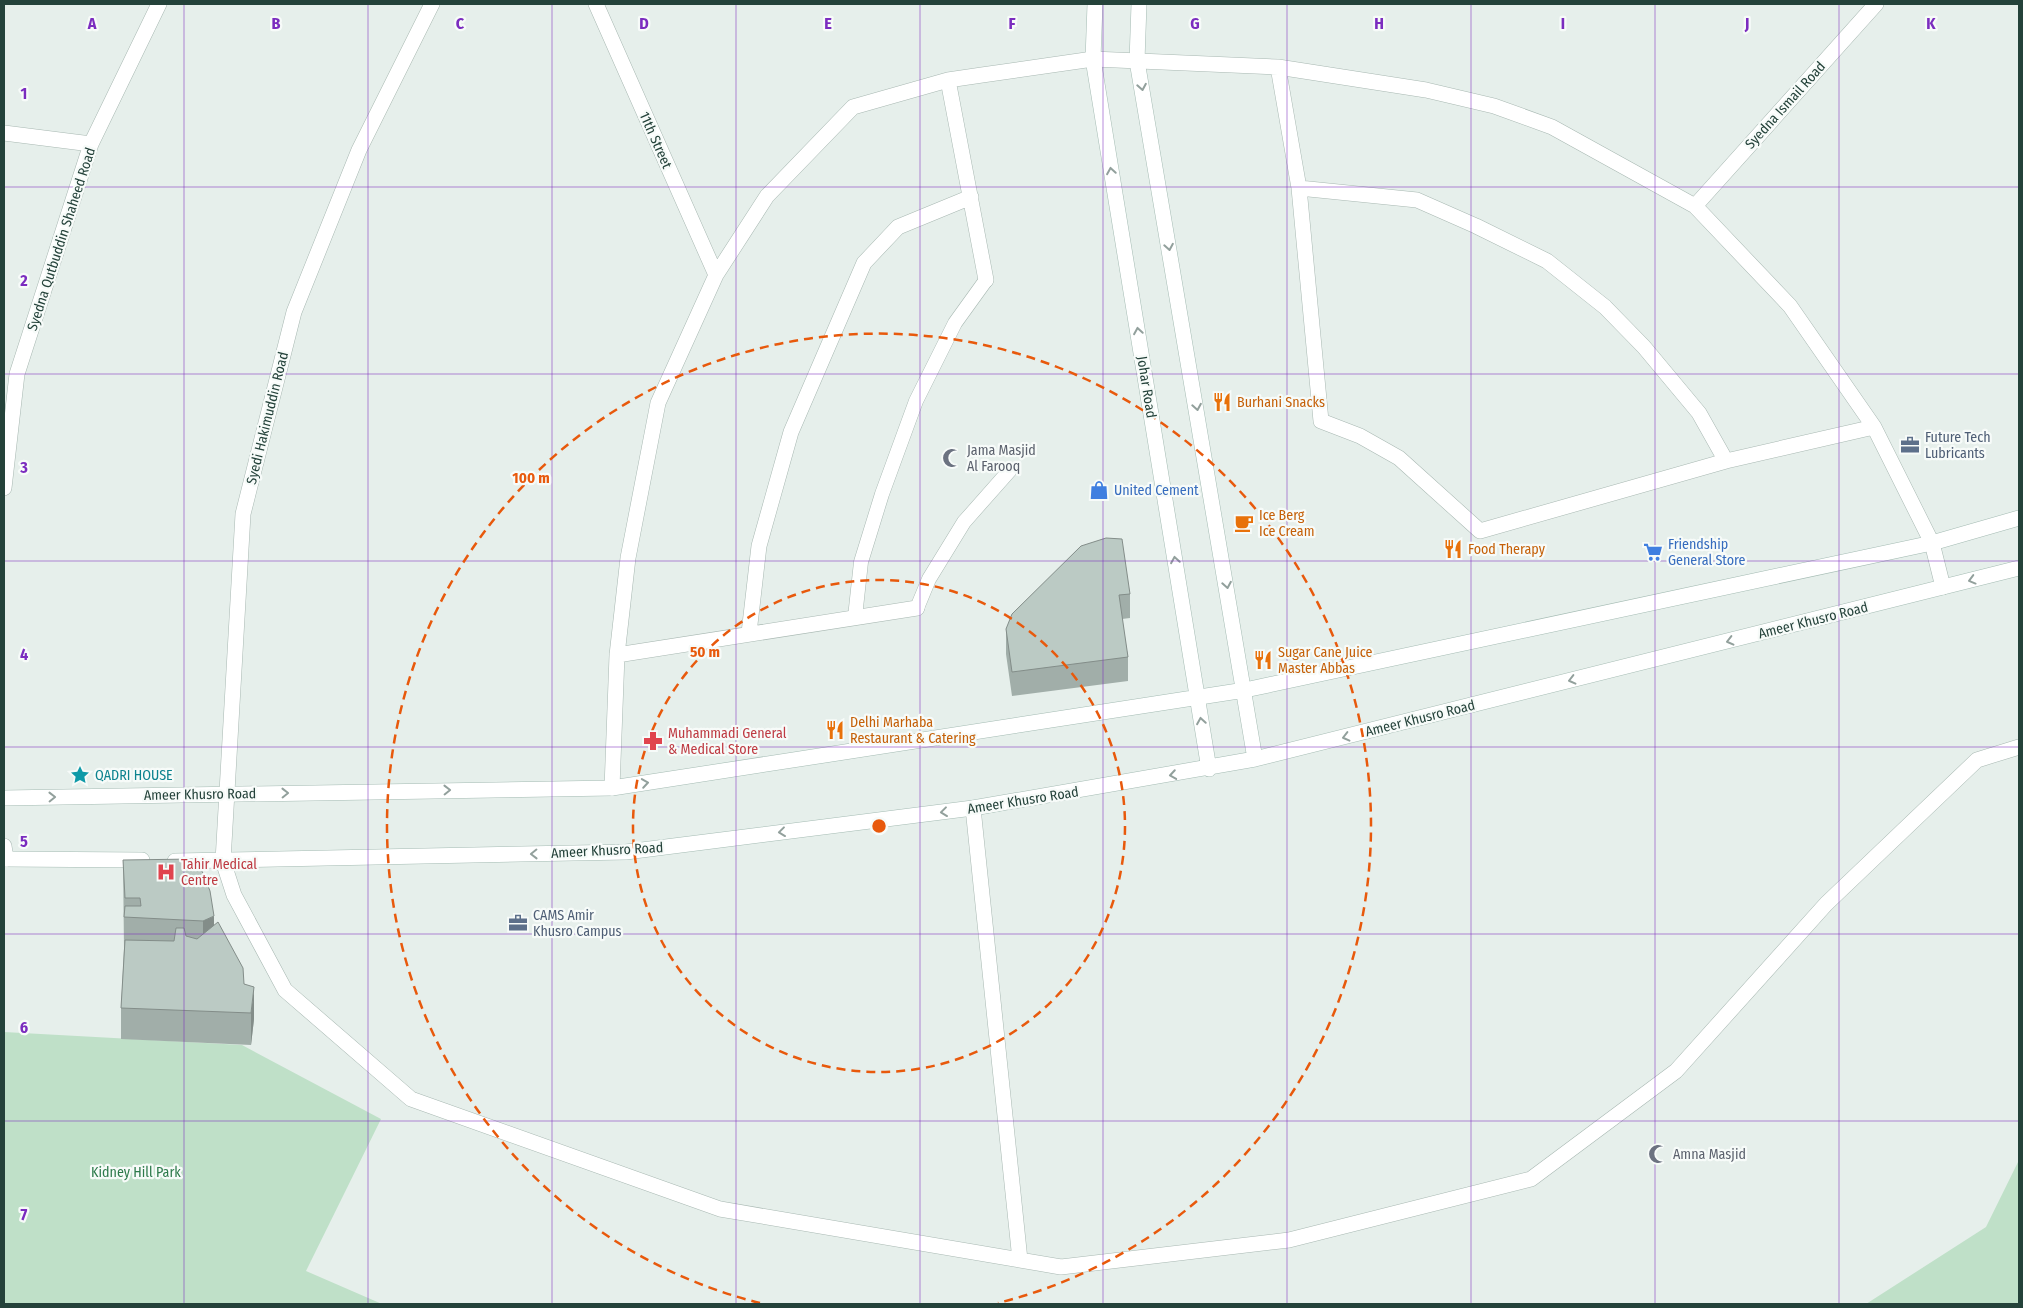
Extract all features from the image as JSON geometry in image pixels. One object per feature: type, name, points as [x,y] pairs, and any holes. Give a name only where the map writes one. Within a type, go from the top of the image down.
[{"type":"street","name":"Syedna Qutbuddin Shaheed Road","points":[[4,488],[17,374],[91,144],[159,4]]},
{"type":"street","name":"Syedi Hakimuddin Road","points":[[223,861],[243,514],[294,312],[359,150],[432,4]]},
{"type":"street","name":"11th Street","points":[[596,4],[716,275]]},
{"type":"street","name":"Johar Road","points":[[1095,4],[1093,59],[1209,769]]},
{"type":"street","points":[[1140,4],[1137,61],[1245,690],[1255,759]]},
{"type":"street","name":"Syedna Ismail Road","points":[[1695,206],[1876,4]]},
{"type":"street","points":[[612,788],[617,655],[628,558],[658,403],[716,275],[767,196],[854,107],[948,80],[1093,59],[1278,67],[1426,90],[1494,106],[1552,127],[1695,206],[1790,306],[1874,427],[1932,543],[1943,588]]},
{"type":"street","points":[[1278,67],[1300,188],[1322,421],[1360,436],[1399,458],[1480,531],[1726,461],[1874,427]]},
{"type":"street","points":[[948,80],[986,280]]},
{"type":"street","points":[[4,133],[91,144]]},
{"type":"street","points":[[1300,188],[1417,200],[1476,226],[1547,261],[1605,307],[1644,347],[1699,413],[1726,461]]},
{"type":"street","points":[[748,633],[759,546],[791,432],[864,263],[898,228],[971,197]]},
{"type":"street","name":"Ameer Khusro Road","points":[[4,798],[612,788],[1245,690],[1932,543],[2019,518]]},
{"type":"street","name":"Ameer Khusro Road","points":[[5,855],[223,861],[626,852],[973,808],[1209,769],[1255,759],[2019,568]]},
{"type":"street","points":[[617,655],[917,608]]},
{"type":"street","points":[[223,861],[234,895],[285,990],[411,1099],[720,1209],[1061,1267],[1289,1240],[1531,1179],[1676,1071],[1826,904],[1977,760],[2019,746]]},
{"type":"street","points":[[973,808],[1020,1260]]},
{"type":"lane","points":[[855,617],[861,562],[882,494],[916,401],[954,323],[986,280]]},
{"type":"lane","points":[[917,608],[928,579],[964,522],[1010,470]]},
{"type":"green space","name":"Kidney Hill Park","points":[[4,1032],[242,1045],[381,1119],[306,1271],[382,1304],[4,1304]]},
{"type":"green space","points":[[2019,1160],[2019,1304],[1866,1304],[1986,1227]]},
{"type":"building","points":[[1106,538],[1122,539],[1130,594],[1119,595],[1128,657],[1012,672],[1006,629],[1012,614],[1081,546]]},
{"type":"building","points":[[193,859],[202,871],[210,891],[214,916],[203,921],[124,917],[125,906],[141,906],[140,898],[125,898],[123,860]]},
{"type":"building","points":[[218,922],[243,968],[244,984],[254,987],[251,1013],[121,1008],[125,940],[174,941],[176,928],[184,928],[186,936],[197,939]]},
{"type":"place","name":"Burhani Snacks","points":[[1222,402]]},
{"type":"place","name":"Future Tech Lubricants","points":[[1910,445]]},
{"type":"place","name":"Jama Masjid Al Farooq","points":[[952,458]]},
{"type":"place","name":"United Cement","points":[[1099,490]]},
{"type":"place","name":"Ice Berg Ice Cream","points":[[1244,523]]},
{"type":"place","name":"Food Therapy","points":[[1453,549]]},
{"type":"place","name":"Friendship General Store","points":[[1653,552]]},
{"type":"place","name":"Sugar Cane Juice Master Abbas","points":[[1263,660]]},
{"type":"place","name":"Delhi Marhaba Restaurant & Catering","points":[[835,730]]},
{"type":"place","name":"Muhammadi General & Medical Store","points":[[653,741]]},
{"type":"place","name":"QADRI HOUSE","points":[[80,775]]},
{"type":"place","name":"Tahir Medical Centre","points":[[166,872]]},
{"type":"place","name":"CAMS Amir Khusro Campus","points":[[518,923]]},
{"type":"place","name":"Amna Masjid","points":[[1658,1154]]}]
